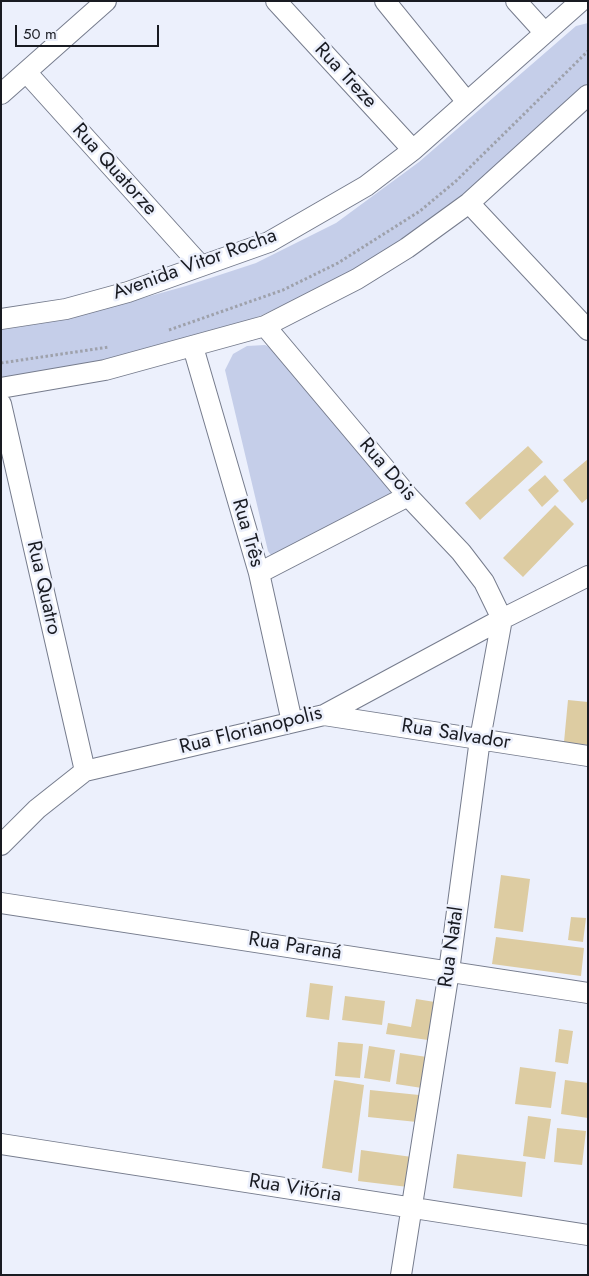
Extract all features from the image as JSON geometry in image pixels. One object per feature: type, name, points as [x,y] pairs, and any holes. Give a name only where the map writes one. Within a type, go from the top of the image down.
[{"type":"street","points":[[1,94],[106,1]]},
{"type":"street","name":"Rua Treze","points":[[276,1],[413,150]]},
{"type":"street","points":[[385,1],[467,102]]},
{"type":"street","points":[[516,1],[545,33]]},
{"type":"street","name":"Avenida Vitor Rocha","points":[[1,319],[66,309],[128,292],[269,242],[366,186],[413,150],[580,1]]},
{"type":"street","name":"Rua Quatorze","points":[[27,72],[201,266]]},
{"type":"street","points":[[1,388],[105,370],[265,326],[357,279],[407,248],[469,203],[588,95]]},
{"type":"street","points":[[469,203],[588,330]]},
{"type":"street","name":"Rua Dois","points":[[265,326],[408,496],[461,552],[484,582],[502,619]]},
{"type":"street","name":"Rua Três","points":[[193,347],[259,573],[292,722]]},
{"type":"street","name":"Rua Quatro","points":[[1,404],[85,771]]},
{"type":"street","points":[[259,573],[408,496]]},
{"type":"street","name":"Rua Florianopolis","points":[[1,845],[37,809],[85,771],[324,715],[502,619],[588,576]]},
{"type":"street","name":"Rua Natal","points":[[401,1275],[449,971],[480,739],[502,619]]},
{"type":"street","name":"Rua Salvador","points":[[324,715],[588,756]]},
{"type":"street","name":"Rua Paraná","points":[[1,902],[588,993]]},
{"type":"street","name":"Rua Vitória","points":[[1,1144],[588,1235]]},
{"type":"path","points":[[166,332],[283,290],[338,263],[420,211],[456,181],[588,51]]},
{"type":"path","points":[[1,363],[118,344]]},
{"type":"shaded area","points":[[588,23],[588,83],[465,199],[352,274],[260,316],[200,337],[107,362],[1,378],[1,328],[93,312],[186,286],[256,263],[336,223],[419,162],[576,26]]},
{"type":"shaded area","points":[[265,345],[276,350],[394,493],[273,558],[268,551],[225,370],[233,354],[247,346]]},
{"type":"building","points":[[528,446],[543,462],[480,520],[465,503]]},
{"type":"building","points":[[588,459],[588,498],[582,503],[563,480]]},
{"type":"building","points":[[545,475],[559,491],[542,507],[528,490]]},
{"type":"building","points":[[555,505],[574,524],[523,577],[503,558]]},
{"type":"building","points":[[568,700],[588,702],[588,745],[564,742]]},
{"type":"building","points":[[501,875],[530,879],[523,932],[494,928]]},
{"type":"building","points":[[571,917],[586,918],[583,942],[568,940]]},
{"type":"building","points":[[496,937],[584,948],[581,976],[492,964]]},
{"type":"building","points":[[310,983],[333,986],[329,1020],[306,1017]]},
{"type":"building","points":[[345,996],[385,1001],[382,1025],[342,1020]]},
{"type":"building","points":[[416,999],[435,1002],[428,1040],[386,1034],[388,1023],[411,1027]]},
{"type":"building","points":[[559,1029],[573,1031],[568,1064],[555,1062]]},
{"type":"building","points":[[338,1042],[363,1044],[360,1078],[335,1076]]},
{"type":"building","points":[[369,1046],[395,1050],[390,1082],[364,1078]]},
{"type":"building","points":[[400,1053],[427,1057],[422,1088],[396,1084]]},
{"type":"building","points":[[520,1067],[556,1072],[551,1108],[515,1104]]},
{"type":"building","points":[[334,1080],[364,1085],[352,1173],[322,1168]]},
{"type":"building","points":[[565,1080],[588,1083],[588,1118],[561,1114]]},
{"type":"building","points":[[370,1090],[419,1095],[417,1122],[368,1117]]},
{"type":"building","points":[[528,1116],[551,1119],[545,1159],[523,1156]]},
{"type":"building","points":[[557,1128],[586,1131],[582,1165],[554,1162]]},
{"type":"building","points":[[361,1150],[412,1157],[408,1187],[358,1181]]},
{"type":"building","points":[[457,1154],[526,1162],[522,1197],[453,1188]]}]
